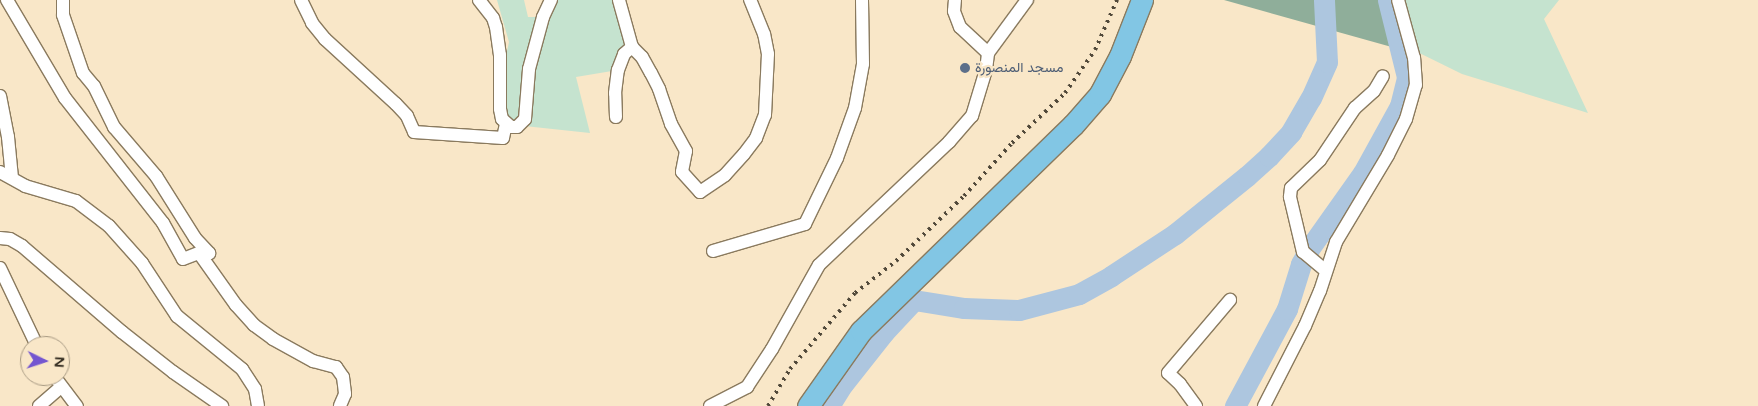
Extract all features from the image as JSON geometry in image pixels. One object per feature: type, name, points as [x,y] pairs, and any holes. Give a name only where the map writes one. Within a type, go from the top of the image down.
[{"type":"main road","points":[[808,406],[862,331],[1072,124],[1100,94],[1120,56],[1142,0]]},
{"type":"street","points":[[7,0],[28,40],[65,98],[163,223],[183,259],[199,253],[209,253],[195,238],[156,176],[114,126],[94,86],[83,73],[64,15],[63,0]]},
{"type":"street","points":[[301,0],[312,23],[325,40],[396,104],[407,116],[414,132],[474,134],[503,138],[506,124]]},
{"type":"street","points":[[479,0],[493,18],[498,35],[500,110],[502,119],[506,124],[517,126],[525,119],[529,69],[543,17],[551,0]]},
{"type":"street","points":[[619,0],[632,47],[642,57],[655,81],[671,124],[686,151],[686,161],[682,172],[700,192],[725,175],[739,160],[756,138],[765,115],[768,54],[764,34],[750,0]]},
{"type":"street","points":[[714,251],[806,224],[837,158],[855,108],[862,64],[862,0]]},
{"type":"street","points":[[955,0],[954,11],[960,27],[988,53]]},
{"type":"street","points":[[710,406],[747,387],[772,349],[819,264],[949,142],[972,116],[986,70],[988,53],[1027,0]]},
{"type":"street","points":[[1264,406],[1304,326],[1336,242],[1388,155],[1406,119],[1416,85],[1414,58],[1398,0]]},
{"type":"street","points":[[616,117],[615,93],[618,70],[624,54],[632,47]]},
{"type":"street","points":[[1326,271],[1303,252],[1290,197],[1291,188],[1320,160],[1355,108],[1374,91],[1383,76]]},
{"type":"street","points":[[0,96],[8,137],[12,178]]},
{"type":"street","points":[[0,172],[42,192],[76,201],[109,226],[142,263],[177,316],[242,369],[255,389],[258,406]]},
{"type":"street","points":[[0,238],[10,239],[22,246],[101,315],[173,372],[222,406]]},
{"type":"street","points":[[199,253],[236,305],[254,325],[274,339],[313,361],[336,367],[343,377],[345,394],[340,406]]},
{"type":"street","points":[[0,268],[32,336]]},
{"type":"street","points":[[1196,406],[1180,384],[1168,373],[1230,300]]},
{"type":"street","points":[[40,406],[61,387],[77,406]]},
{"type":"green space","points":[[497,0],[524,0],[528,17],[543,17],[551,0],[619,0],[632,47],[618,70],[576,77],[590,133],[506,124],[501,79],[509,42]]},
{"type":"green space","points":[[1224,0],[1396,0],[1406,51]]},
{"type":"green space","points":[[1389,0],[1559,0],[1544,19],[1588,113],[1462,74],[1399,43]]},
{"type":"waterway","points":[[829,406],[843,384],[884,332],[914,300],[964,308],[1019,310],[1079,294],[1111,276],[1175,234],[1247,176],[1291,132],[1311,98],[1327,62],[1324,0]]},
{"type":"waterway","points":[[1235,406],[1287,309],[1301,264],[1309,249],[1363,173],[1400,106],[1407,77],[1388,0]]},
{"type":"railway","points":[[768,406],[790,369],[855,293],[896,261],[964,196],[1012,143],[1065,93],[1095,50],[1117,0]]},
{"type":"place","name":"مسجد المنصورة","points":[[965,68]]}]
